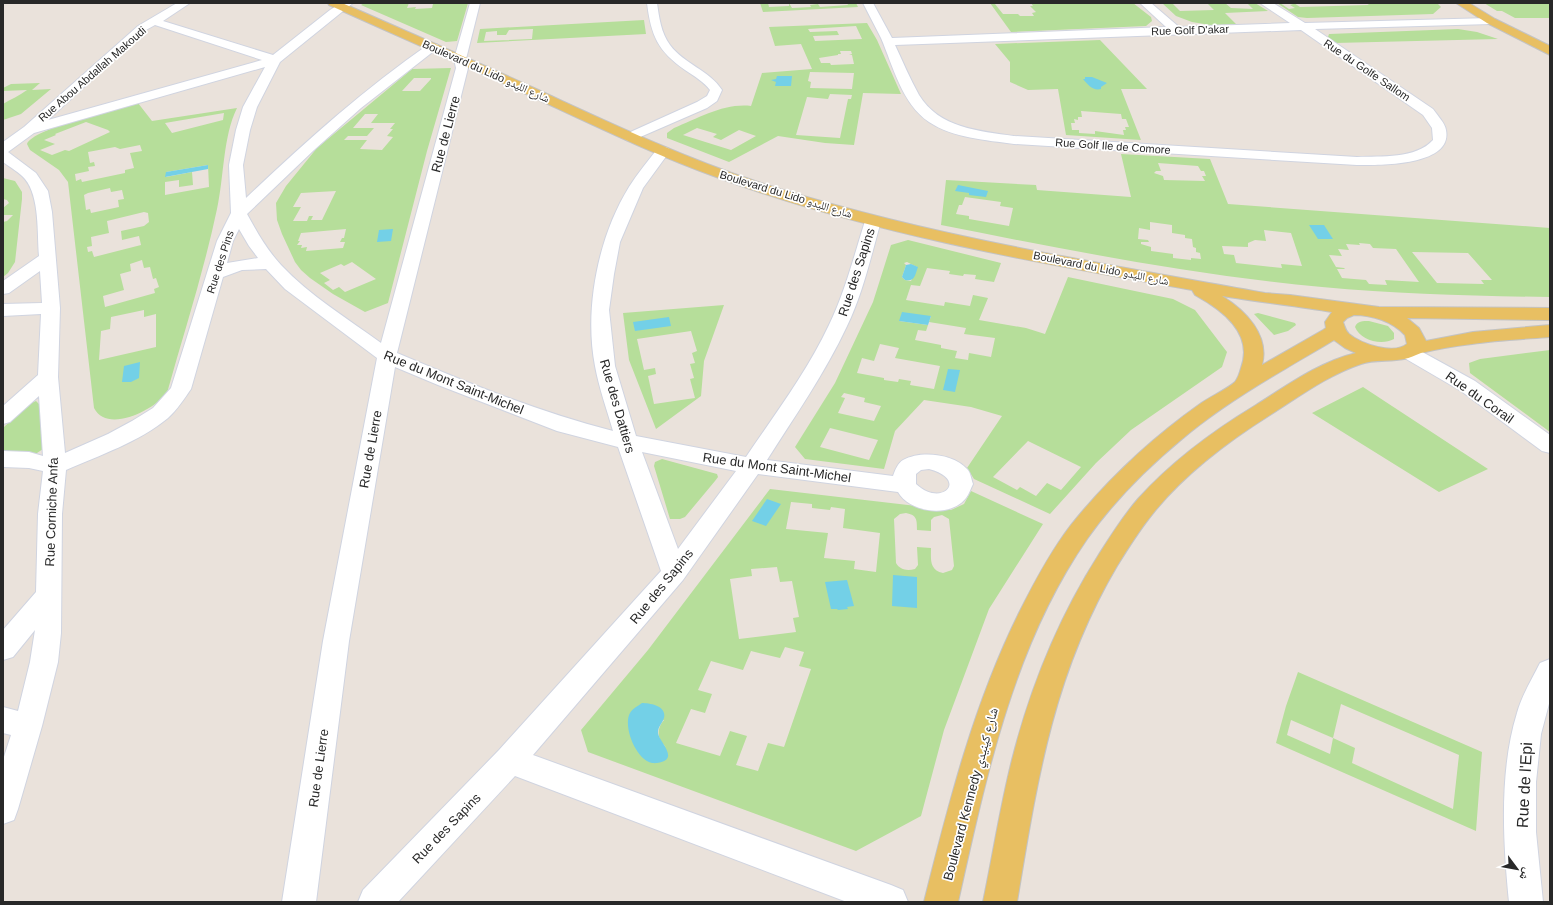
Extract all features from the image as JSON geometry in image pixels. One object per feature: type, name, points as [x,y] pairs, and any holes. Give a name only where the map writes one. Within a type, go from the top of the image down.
[{"type":"main road","points":[[1461,3],[1491,21],[1550,51]]},
{"type":"main road","name":"Boulevard du Lido شارع الليدو","points":[[341,4],[460,60],[663,151],[747,183],[805,202],[873,221],[977,244],[1265,298],[1375,312]]},
{"type":"main road","points":[[1188,284],[1219,302],[1237,317],[1245,328],[1253,344],[1254,356],[1249,375],[1243,385]]},
{"type":"main road","name":"Boulevard du Lido شارع الليدو","points":[[1265,298],[1335,325]]},
{"type":"main road","name":"Boulevard Kennedy شارع كينيدي","points":[[941,902],[973,771],[996,696],[1016,643],[1037,599],[1089,518],[1120,482],[1172,435],[1243,385],[1335,325],[1340,314],[1352,310]]},
{"type":"main road","points":[[1335,325],[1343,337],[1355,345],[1370,351],[1402,351],[1416,344],[1416,339],[1410,328],[1394,319],[1375,312]]},
{"type":"main road","points":[[1375,312],[1550,314]]},
{"type":"main road","points":[[1000,902],[1020,791],[1032,741],[1051,679],[1062,650],[1084,603],[1107,562],[1128,530],[1150,501],[1170,481],[1219,439],[1252,416],[1298,388],[1343,364],[1359,358],[1473,338],[1550,331]]},
{"type":"street","name":"Rue Abou Abdallah Makoudi","points":[[3,149],[29,130],[112,54],[153,20],[184,3]]},
{"type":"street","name":"Rue de Lierre","points":[[299,902],[336,641],[387,356],[462,68],[460,60],[475,3]]},
{"type":"street","points":[[631,137],[702,105],[712,98],[716,90],[713,85],[678,60],[665,47],[657,31],[652,3]]},
{"type":"street","name":"Rue Golf Ile de Comore","points":[[868,3],[889,42],[914,99],[921,108],[934,119],[941,123],[968,132],[1014,140],[1357,161],[1398,160],[1421,156],[1429,152]]},
{"type":"street","points":[[1145,3],[1176,30]]},
{"type":"street","name":"Rue du Golfe Sallom","points":[[1265,3],[1304,27],[1428,112],[1435,120],[1441,133],[1437,144],[1429,152]]},
{"type":"street","points":[[239,213],[236,165],[243,130],[250,108],[275,60],[341,4]]},
{"type":"street","points":[[153,20],[275,60]]},
{"type":"street","name":"Rue Golf D'akar","points":[[889,42],[1176,30],[1491,21]]},
{"type":"street","points":[[239,213],[345,114],[396,73],[433,47]]},
{"type":"street","points":[[29,130],[275,60]]},
{"type":"street","name":"Rue des Dattiers","points":[[663,151],[636,188],[612,242],[600,310],[605,366],[627,442],[674,573]]},
{"type":"street","name":"Rue Corniche Anfa","points":[[3,155],[31,176],[40,191],[44,212],[50,308],[48,377],[55,466],[50,514],[48,633],[44,662],[16,723],[3,809]]},
{"type":"street","name":"Rue du Mont Saint-Michel","points":[[239,213],[257,246],[271,264],[292,285],[318,306],[387,356],[445,380],[565,426],[627,442],[752,466],[904,484]]},
{"type":"street","name":"Rue des Pins","points":[[55,466],[116,439],[140,426],[160,413],[173,400],[181,389],[225,241],[239,213]]},
{"type":"street","name":"Rue des Sapins","points":[[375,902],[510,760],[674,573],[752,466],[807,380],[838,326],[850,298],[873,221]]},
{"type":"street","points":[[3,289],[47,258]]},
{"type":"street","points":[[215,274],[232,267],[250,263],[271,264]]},
{"type":"street","points":[[3,310],[50,308]]},
{"type":"street","name":"Rue du Corail","points":[[1402,351],[1462,382],[1550,446]]},
{"type":"street","points":[[3,417],[48,377]]},
{"type":"street","points":[[3,460],[29,460],[55,466]]},
{"type":"street","points":[[3,649],[49,594]]},
{"type":"street","name":"Rue de l'Epi","points":[[1526,902],[1523,874],[1520,803],[1524,752],[1531,714],[1541,688],[1550,671]]},
{"type":"street","points":[[510,760],[891,902]]},
{"type":"green space","points":[[364,3],[409,3],[407,8],[416,7],[415,9],[432,8],[433,4],[468,3],[457,41],[446,42],[361,5]]},
{"type":"green space","points":[[760,3],[768,3],[769,7],[789,6],[789,3],[792,8],[811,7],[810,5],[818,4],[820,7],[856,3],[858,7],[763,12]]},
{"type":"green space","points":[[990,3],[1009,3],[995,4],[1003,14],[1034,16],[1032,13],[1036,12],[1030,6],[1033,6],[1031,3],[1133,3],[1151,17],[1152,21],[1146,26],[1011,32]]},
{"type":"green space","points":[[1162,3],[1185,3],[1186,4],[1173,4],[1180,11],[1214,10],[1207,3],[1225,3],[1231,8],[1253,9],[1247,3],[1255,3],[1268,11],[1225,13],[1236,24],[1210,25],[1192,22],[1176,16]]},
{"type":"green space","points":[[1277,3],[1280,3],[1289,9],[1295,8],[1290,5],[1293,4],[1291,3],[1294,3],[1300,7],[1369,5],[1366,3],[1437,3],[1441,7],[1433,14],[1307,18],[1298,17]]},
{"type":"green space","points":[[1484,3],[1550,3],[1550,18],[1515,18],[1502,11],[1497,11]]},
{"type":"green space","points":[[644,20],[646,34],[477,43],[480,29]],"holes":[[[533,29],[532,39],[484,41],[486,32],[497,31],[497,35],[506,35],[509,30]]]},
{"type":"green space","points":[[867,23],[877,40],[901,94],[863,93],[854,145],[825,143],[778,136],[729,162],[667,138],[667,133],[674,128],[712,112],[731,107],[751,106],[762,73],[812,69],[801,44],[775,46],[769,27]],"holes":[[[856,26],[862,39],[815,41],[813,36],[839,35],[837,31],[810,32],[808,29]],[[840,51],[851,51],[852,54],[849,54],[852,55],[854,64],[831,65],[830,63],[821,63],[819,58],[841,54]],[[810,72],[854,73],[852,89],[810,88],[811,82],[808,81]],[[830,94],[852,95],[851,99],[848,99],[840,138],[796,135],[807,97],[828,99]],[[697,128],[717,134],[713,137],[721,140],[739,130],[756,136],[731,150],[683,135]]]},
{"type":"green space","points":[[1458,29],[1477,32],[1498,39],[1335,43],[1328,37],[1329,34]]},
{"type":"green space","points":[[1100,40],[1147,89],[1121,89],[1141,140],[1066,135],[1058,89],[1028,90],[1010,82],[1010,62],[995,44]],"holes":[[[1081,111],[1121,114],[1122,119],[1126,119],[1129,127],[1125,127],[1126,130],[1123,130],[1124,135],[1095,131],[1095,134],[1079,133],[1079,130],[1072,130],[1071,123],[1075,123],[1074,119],[1078,120],[1078,117],[1082,117]]]},
{"type":"green space","points":[[451,68],[427,151],[388,303],[365,312],[333,294],[301,270],[295,262],[282,234],[277,220],[276,203],[286,186],[317,148],[412,69]],"holes":[[[414,78],[431,78],[420,91],[402,91]],[[365,114],[378,114],[371,123],[395,123],[390,129],[393,129],[387,136],[393,137],[382,150],[360,149],[367,140],[344,140],[348,136],[367,136],[374,128],[353,128]],[[336,191],[322,220],[311,220],[313,216],[309,216],[307,221],[293,221],[301,207],[293,207],[301,193]],[[346,229],[344,238],[342,238],[340,242],[345,242],[343,248],[306,251],[307,247],[301,248],[302,245],[297,245],[300,241],[298,241],[301,233]],[[352,262],[376,279],[345,292],[339,287],[333,290],[324,283],[330,280],[320,273],[341,264],[344,266]]]},
{"type":"green space","points":[[40,83],[32,90],[51,89],[21,114],[3,120],[3,104],[27,90],[3,91],[3,88],[11,84]]},
{"type":"green space","points":[[138,103],[152,121],[237,108],[232,119],[226,144],[219,197],[212,232],[167,393],[161,400],[142,412],[130,417],[109,419],[100,416],[94,408],[68,182],[59,170],[30,150],[27,144],[33,138],[44,132],[60,126],[96,114]],"holes":[[[224,113],[223,120],[172,133],[165,123]],[[86,122],[110,132],[69,151],[65,150],[52,155],[40,150],[55,144],[44,140],[56,135],[55,134]],[[140,145],[142,151],[130,153],[134,168],[125,170],[125,173],[82,182],[81,179],[76,181],[75,174],[89,171],[88,167],[95,166],[94,162],[90,163],[88,152],[115,147],[120,149]],[[208,165],[209,187],[165,195],[165,182],[179,180],[179,187],[193,185],[192,172],[166,177],[166,172]],[[110,188],[111,192],[122,190],[124,199],[118,200],[119,207],[91,213],[90,209],[86,210],[84,195]],[[144,212],[148,213],[149,222],[144,226],[121,231],[122,240],[139,236],[141,245],[94,257],[92,251],[88,252],[87,247],[92,246],[91,237],[109,233],[107,221]],[[142,260],[144,268],[150,267],[153,279],[156,278],[159,287],[154,289],[155,293],[105,307],[103,296],[124,290],[120,274],[131,271],[130,264]],[[144,310],[144,317],[156,314],[156,347],[99,360],[101,331],[110,329],[111,317]]]},
{"type":"green space","points":[[1121,154],[1210,159],[1228,204],[1550,228],[1550,297],[1408,293],[1274,282],[1130,261],[941,225],[946,180],[1036,185],[1037,190],[1131,197]],"holes":[[[1158,163],[1198,166],[1201,171],[1204,171],[1206,176],[1202,176],[1205,181],[1164,180],[1163,176],[1154,173],[1156,171],[1161,171]],[[965,197],[1001,202],[1000,206],[1013,208],[1009,226],[969,219],[969,216],[956,214],[959,205],[962,205]],[[1150,222],[1172,225],[1172,233],[1185,235],[1185,238],[1192,239],[1193,247],[1196,248],[1196,252],[1200,253],[1201,259],[1191,258],[1191,260],[1173,258],[1173,254],[1151,251],[1151,247],[1141,244],[1141,242],[1149,242],[1148,240],[1138,239],[1139,228],[1150,230]],[[1264,230],[1291,233],[1302,266],[1281,264],[1282,268],[1236,263],[1234,255],[1224,254],[1222,246],[1248,247],[1248,243],[1255,240],[1266,241]],[[1346,244],[1370,244],[1373,248],[1396,249],[1419,282],[1385,280],[1387,285],[1369,284],[1366,280],[1342,278],[1337,269],[1345,269],[1336,267],[1329,255],[1342,256],[1338,249],[1349,250]],[[1412,252],[1468,253],[1492,280],[1481,280],[1484,284],[1437,283]]]},
{"type":"green space","points":[[3,178],[15,181],[22,192],[22,199],[15,262],[8,273],[3,277],[3,222],[7,221],[13,215],[3,215],[3,208],[9,203],[7,200],[3,199]]},
{"type":"green space","points":[[908,240],[1001,263],[994,282],[975,279],[976,275],[964,274],[963,276],[949,274],[950,271],[927,268],[920,286],[911,285],[906,300],[944,306],[945,302],[970,306],[973,295],[988,298],[979,320],[1026,328],[1045,334],[1068,277],[1173,299],[1195,310],[1227,352],[1222,367],[1131,430],[1096,463],[1050,514],[974,479],[967,468],[1002,416],[971,407],[924,400],[895,431],[884,469],[805,459],[795,447],[835,383],[873,302],[891,245]],"holes":[[[907,262],[917,267],[911,281],[905,280],[902,277],[906,265],[904,263]],[[931,316],[929,322],[966,328],[964,334],[995,338],[991,357],[969,353],[968,360],[955,358],[957,351],[941,348],[941,345],[915,340],[918,330],[926,331],[928,325],[899,321]],[[880,344],[899,348],[895,358],[940,366],[934,389],[910,385],[911,381],[899,379],[898,382],[884,380],[884,378],[857,373],[862,358],[874,361]],[[844,393],[865,398],[864,402],[881,406],[874,421],[838,413],[845,398],[841,397]],[[830,428],[878,440],[869,460],[820,447]],[[1028,441],[1081,467],[1061,490],[1047,483],[1036,496],[1020,487],[1017,490],[993,477]]]},
{"type":"green space","points":[[724,305],[704,361],[701,396],[656,429],[629,360],[623,313]],"holes":[[[691,331],[697,351],[692,353],[695,363],[690,364],[694,378],[690,379],[695,398],[654,404],[648,376],[656,374],[655,368],[644,370],[637,339]]]},
{"type":"green space","points":[[1258,313],[1295,323],[1296,325],[1288,331],[1274,335],[1254,314]]},
{"type":"green space","points":[[1369,321],[1388,326],[1394,333],[1394,339],[1377,342],[1361,335],[1355,327],[1356,325],[1360,322]]},
{"type":"green space","points":[[1550,350],[1550,432],[1470,373],[1469,363],[1480,359]]},
{"type":"green space","points":[[1363,387],[1488,469],[1439,492],[1312,413]]},
{"type":"green space","points":[[36,401],[39,404],[43,449],[37,453],[3,455],[3,428],[27,405]]},
{"type":"green space","points":[[662,459],[717,474],[718,477],[685,517],[680,519],[670,519],[654,466],[655,462]]},
{"type":"green space","points":[[770,489],[951,510],[964,504],[971,491],[1043,524],[989,609],[944,730],[921,816],[856,851],[588,752],[581,730],[648,650]],"holes":[[[791,502],[812,504],[812,508],[830,510],[831,507],[845,509],[843,528],[880,533],[876,572],[854,569],[855,561],[824,558],[828,533],[786,529]],[[906,513],[916,518],[917,530],[931,531],[931,520],[934,517],[942,515],[949,519],[954,566],[952,570],[943,573],[938,572],[933,567],[931,548],[917,547],[918,565],[915,569],[904,569],[896,563],[894,519],[900,514]],[[777,567],[780,582],[792,581],[799,617],[793,618],[796,632],[739,639],[730,579],[752,576],[751,569]],[[785,647],[804,652],[799,666],[811,669],[784,747],[768,743],[758,771],[736,765],[747,736],[730,731],[720,756],[676,743],[691,709],[705,713],[712,694],[698,690],[711,661],[743,670],[751,651],[780,658]],[[629,718],[664,720],[661,723],[659,730],[659,737],[666,747]]]},
{"type":"green space","points":[[1298,672],[1482,752],[1476,831],[1276,743],[1286,706]],"holes":[[[1341,704],[1459,755],[1453,809],[1352,763],[1355,748],[1333,738]],[[1291,720],[1333,738],[1330,754],[1287,735]]]},
{"type":"water","points":[[777,76],[792,76],[791,86],[775,86],[776,82],[771,80],[776,79]]},
{"type":"water","points":[[1085,77],[1092,77],[1107,83],[1101,87],[1101,89],[1096,89],[1091,87],[1083,79],[1085,79]]},
{"type":"water","points":[[208,165],[208,169],[165,177],[166,172]]},
{"type":"water","points":[[958,185],[988,191],[986,197],[969,195],[969,193],[955,191]]},
{"type":"water","points":[[1309,225],[1324,225],[1333,239],[1318,239]]},
{"type":"water","points":[[393,229],[391,241],[377,242],[379,230]]},
{"type":"water","points":[[911,264],[918,267],[915,275],[911,280],[905,280],[902,277],[906,265]]},
{"type":"water","points":[[902,312],[931,316],[928,325],[899,321]]},
{"type":"water","points":[[669,317],[671,326],[635,331],[633,322]]},
{"type":"water","points":[[140,362],[139,378],[131,382],[122,382],[124,366]]},
{"type":"water","points":[[948,369],[960,370],[955,392],[943,390]]},
{"type":"water","points":[[767,499],[781,504],[766,526],[752,521]]},
{"type":"water","points":[[893,575],[917,577],[917,608],[892,606]]},
{"type":"water","points":[[847,580],[854,606],[847,607],[848,609],[831,609],[825,582]]},
{"type":"water","points":[[642,703],[657,706],[663,711],[664,718],[658,733],[667,750],[668,755],[664,761],[657,763],[650,762],[638,752],[633,744],[628,727],[628,719],[634,708]]}]
